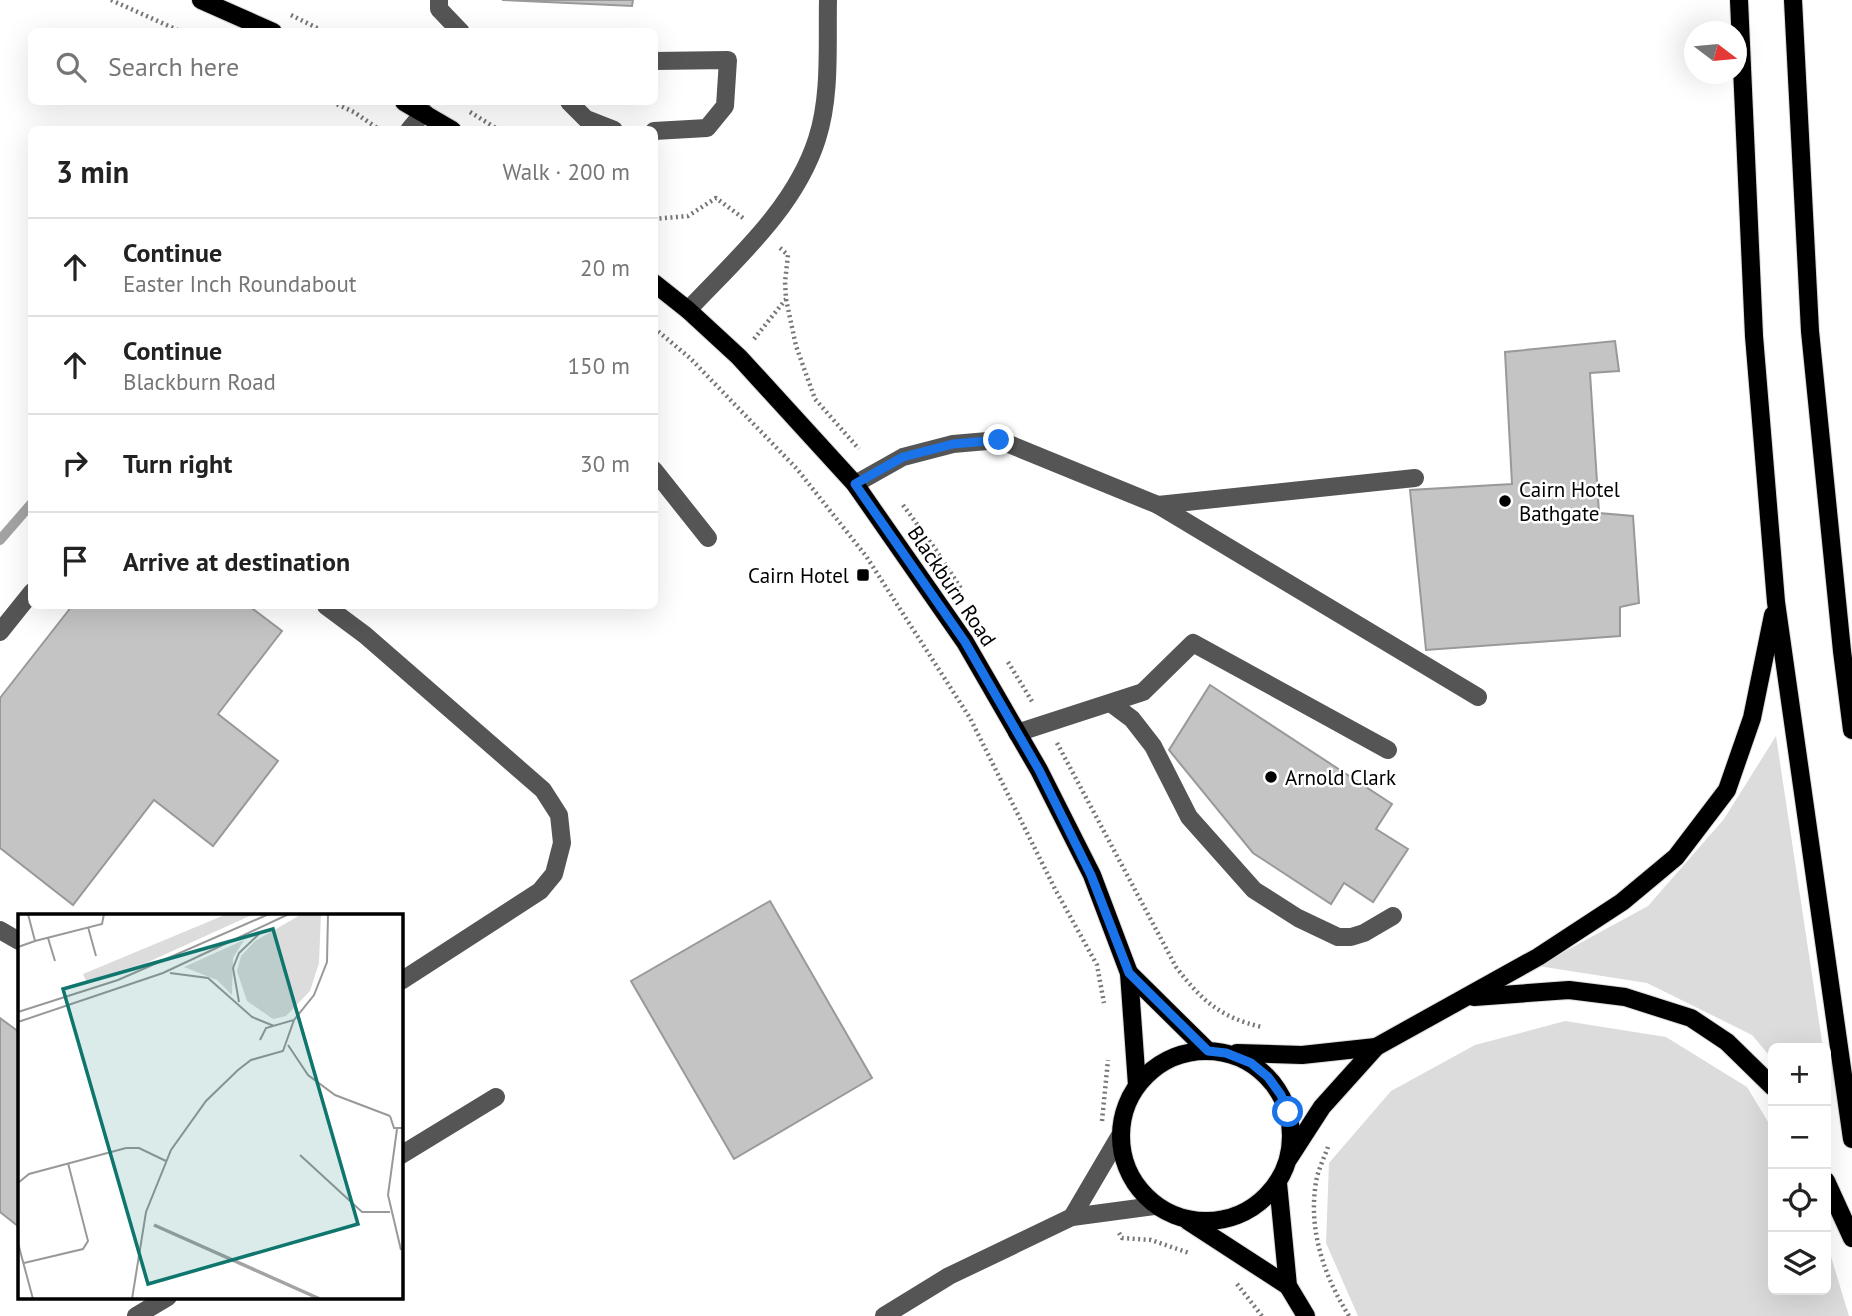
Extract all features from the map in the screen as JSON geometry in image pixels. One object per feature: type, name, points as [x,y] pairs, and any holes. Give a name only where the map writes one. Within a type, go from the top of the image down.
[{"type":"main road","points":[[201,0],[264,28]]},
{"type":"main road","points":[[1739,0],[1754,336],[1776,602],[1852,1139]]},
{"type":"main road","points":[[1793,0],[1810,331],[1852,730]]},
{"type":"main road","points":[[410,105],[446,126]]},
{"type":"main road","name":"Blackburn Road","points":[[658,286],[739,357],[855,484],[965,642],[1039,770],[1091,875],[1129,973],[1137,1085]]},
{"type":"main road","points":[[1188,1221],[1230,1219],[1258,1205],[1278,1183],[1289,1158],[1322,1107],[1376,1047],[1538,957],[1622,902],[1676,857],[1727,790],[1752,718],[1776,602]]},
{"type":"main road","name":"Blackburn Road","points":[[1129,973],[1208,1051]]},
{"type":"main road","points":[[1468,997],[1569,990],[1625,997],[1691,1018],[1727,1042],[1768,1082]]},
{"type":"main road","points":[[1288,1286],[1188,1221],[1154,1206],[1144,1196],[1125,1167],[1119,1137],[1123,1112],[1137,1085],[1159,1064],[1194,1051],[1302,1055],[1376,1047]]},
{"type":"main road","points":[[1226,1053],[1251,1063],[1268,1077],[1281,1095],[1288,1112],[1292,1142],[1289,1158]]},
{"type":"main road","points":[[1278,1183],[1288,1286],[1306,1316]]},
{"type":"main road","points":[[1831,1192],[1852,1238]]},
{"type":"street","points":[[439,0],[439,9],[457,28]]},
{"type":"street","points":[[688,310],[762,232],[802,176],[817,138],[825,100],[828,0]]},
{"type":"street","points":[[658,61],[728,60],[724,106],[707,128],[658,131]]},
{"type":"street","points":[[572,105],[586,119],[604,126]]},
{"type":"street","points":[[412,126],[424,112]]},
{"type":"street","points":[[855,484],[903,457],[953,444],[999,440],[1158,505],[1478,697]]},
{"type":"street","points":[[658,475],[708,538]]},
{"type":"street","points":[[1158,505],[1415,478]]},
{"type":"street","points":[[0,632],[28,597]]},
{"type":"street","points":[[330,609],[365,635],[543,790],[559,815],[562,843],[554,874],[540,891],[402,980]]},
{"type":"street","points":[[1017,733],[1143,692],[1193,643],[1388,750]]},
{"type":"street","points":[[1112,704],[1132,719],[1146,737],[1189,817],[1254,890],[1298,918],[1338,937],[1364,933],[1393,916]]},
{"type":"street","points":[[0,930],[18,940]]},
{"type":"street","points":[[402,1154],[496,1097]]},
{"type":"street","points":[[1072,1217],[1119,1137]]},
{"type":"street","points":[[884,1316],[949,1276],[1072,1217],[1154,1206]]},
{"type":"street","points":[[136,1316],[166,1298]]},
{"type":"path","points":[[111,0],[173,28]]},
{"type":"path","points":[[339,105],[374,126]]},
{"type":"path","points":[[466,108],[493,126]]},
{"type":"path","points":[[786,299],[796,346],[816,399],[877,471]]},
{"type":"path","points":[[658,331],[691,358],[797,469],[866,556],[971,718],[1055,888],[1097,965],[1106,1009]]},
{"type":"path","points":[[903,505],[964,594]]},
{"type":"path","points":[[1006,660],[1045,724],[1176,967],[1199,997],[1240,1022],[1271,1030]]},
{"type":"path","points":[[1096,1131],[1103,1119],[1108,1048]]},
{"type":"path","points":[[1322,1107],[1332,1136],[1316,1180],[1313,1214],[1320,1252],[1335,1294],[1349,1316]]},
{"type":"path","points":[[1107,1212],[1122,1238],[1151,1240],[1194,1255]]},
{"type":"path","points":[[1232,1277],[1262,1316]]},
{"type":"shaded area","points":[[1776,736],[1822,1043],[1768,1043],[1768,1054],[1752,1035],[1647,983],[1538,966],[1648,906],[1724,819]]},
{"type":"shaded area","points":[[1565,1021],[1666,1037],[1747,1087],[1768,1122],[1768,1295],[1831,1295],[1831,1257],[1849,1316],[1358,1316],[1326,1243],[1329,1163],[1391,1091],[1475,1045]]},
{"type":"building","points":[[502,0],[633,0],[632,6]]},
{"type":"building","name":"Cairn Hotel Bathgate","points":[[1615,341],[1619,371],[1590,373],[1599,513],[1633,516],[1639,603],[1620,607],[1620,636],[1426,650],[1410,490],[1512,484],[1505,352]]},
{"type":"building","points":[[70,609],[253,609],[282,631],[218,714],[278,761],[213,846],[154,800],[73,905],[0,848],[0,698]]},
{"type":"building","name":"Arnold Clark","points":[[1210,685],[1392,804],[1376,829],[1408,849],[1373,902],[1344,883],[1331,904],[1253,853],[1169,750]]},
{"type":"building","points":[[770,901],[872,1078],[734,1159],[631,981]]},
{"type":"building","points":[[0,1018],[18,1031],[18,1226],[0,1212]]},
{"type":"waterway","points":[[0,540],[28,508]]},
{"type":"place","name":"Cairn Hotel Bathgate","points":[[1505,501]]},
{"type":"place","name":"Cairn Hotel","points":[[863,575]]},
{"type":"place","name":"Arnold Clark","points":[[1271,777]]},
{"type":"route","points":[[999,440],[953,444],[903,457],[855,484],[965,642],[1039,770],[1091,875],[1129,973],[1208,1051],[1226,1053],[1251,1063],[1268,1077],[1281,1095],[1288,1112]]}]
